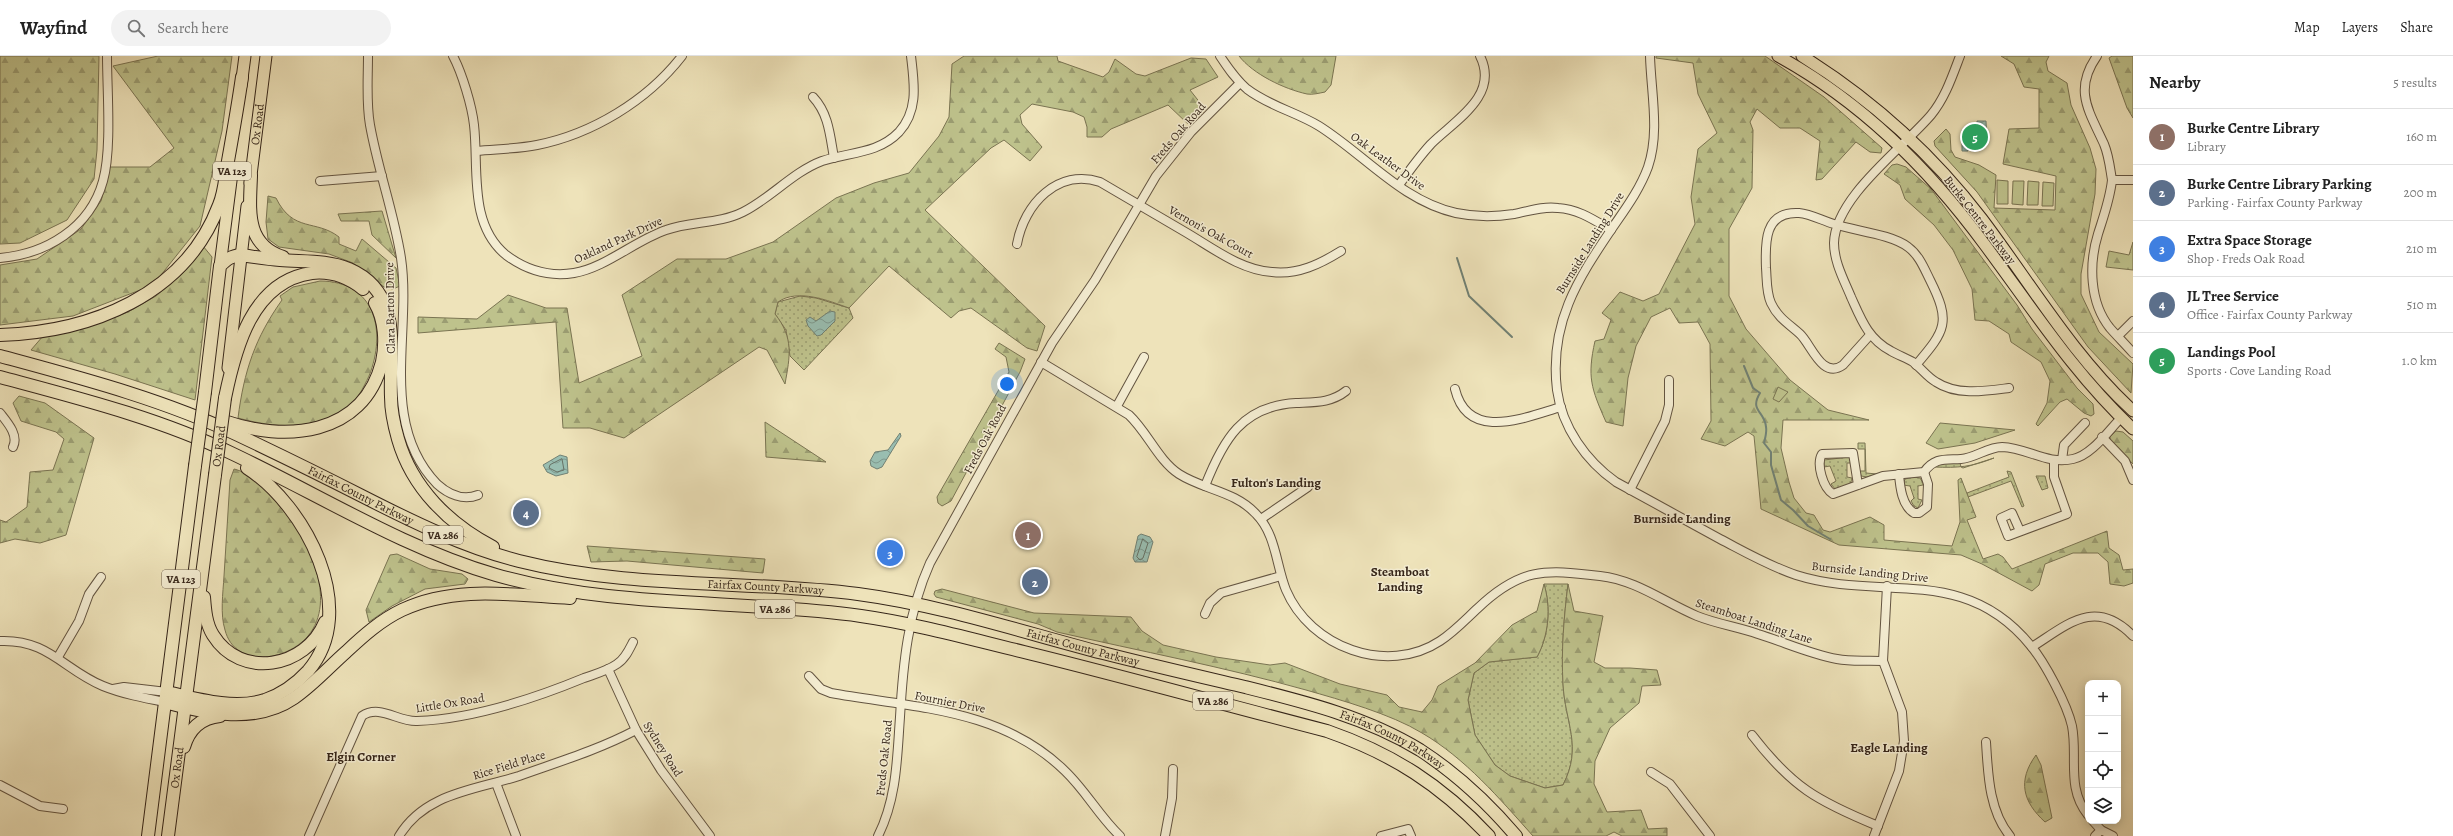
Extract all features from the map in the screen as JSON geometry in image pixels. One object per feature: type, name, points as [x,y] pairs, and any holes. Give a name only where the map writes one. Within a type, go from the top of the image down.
[{"type":"highway","points":[[0,335],[62,328],[105,316],[151,292],[177,271],[198,246],[220,204],[242,77]]},
{"type":"highway","points":[[251,175],[251,220],[257,238],[265,248],[273,254],[299,260]]},
{"type":"highway","points":[[220,266],[233,256],[299,260],[326,263],[349,269],[366,280],[382,300],[391,326],[391,397],[398,439],[409,466],[436,506],[465,531],[495,548],[518,557],[583,573]]},
{"type":"highway","name":"Ox Road","points":[[148,836],[220,266]]},
{"type":"highway","points":[[110,386],[258,430],[293,433],[322,427],[341,418],[358,404],[370,388],[380,366],[384,335],[381,318],[371,297],[352,281],[331,273],[306,274],[281,284],[266,298],[246,326],[234,358],[225,398]]},
{"type":"highway","name":"Fairfax County Parkway","points":[[0,356],[110,386],[188,413],[236,434],[422,526],[457,541],[520,561],[583,573],[822,591],[915,604],[1143,663],[1296,700],[1350,716],[1399,739],[1438,763],[1492,808],[1516,836]]},
{"type":"highway","name":"Fairfax County Parkway","points":[[0,377],[150,420],[232,453],[387,531],[466,565],[563,591],[639,600],[825,612],[910,624],[1205,698],[1354,740],[1393,758],[1431,783],[1489,836]]},
{"type":"highway","name":"Ox Road","points":[[168,836],[225,398]]},
{"type":"highway","points":[[150,420],[238,463],[255,473],[275,491],[296,515],[316,551],[326,586],[329,610],[328,629],[321,651],[312,667],[290,688],[265,700],[250,703],[185,702]]},
{"type":"highway","points":[[205,551],[204,596],[207,621],[220,644],[241,660],[270,664],[292,658],[308,647],[319,634],[329,610]]},
{"type":"highway","points":[[176,779],[184,745],[193,728],[210,717],[266,712],[294,698],[358,641],[387,618],[424,601],[480,593],[639,600]]},
{"type":"highway","points":[[166,697],[238,715]]},
{"type":"main road","name":"Ox Road","points":[[220,266],[245,56]]},
{"type":"main road","name":"Ox Road","points":[[225,398],[266,56]]},
{"type":"main road","name":"Burke Centre Parkway","points":[[1778,56],[1799,68],[1844,100],[1899,147],[1959,211],[2067,357],[2121,418],[2133,429]]},
{"type":"main road","name":"Burke Centre Parkway","points":[[1802,56],[1850,88],[1909,138],[1964,198],[2072,343],[2132,408]]},
{"type":"main road","points":[[2121,418],[2132,408]]},
{"type":"street","points":[[0,258],[25,255],[56,242],[71,231],[91,207],[101,188],[107,160],[107,56]]},
{"type":"street","name":"Clara Barton Drive","points":[[368,56],[370,124],[403,270],[402,406],[410,442],[424,469],[445,491],[459,497],[478,495]]},
{"type":"street","name":"Oakland Park Drive","points":[[453,56],[472,113],[480,212],[493,240],[501,250],[518,263],[538,272],[556,274],[583,271],[666,230],[724,219],[742,213],[806,169],[834,158],[878,147],[899,131],[913,106],[914,92],[912,56]]},
{"type":"street","points":[[476,151],[537,145],[593,126],[641,97],[670,72],[682,56]]},
{"type":"street","name":"Oak Leather Drive","points":[[1220,56],[1240,83],[1265,101],[1297,114],[1322,128],[1399,186],[1426,203],[1457,213],[1496,216],[1542,208],[1559,208],[1579,212],[1611,230]]},
{"type":"street","points":[[1399,186],[1430,146],[1477,101],[1484,81],[1484,72],[1480,56]]},
{"type":"street","name":"Burnside Landing Drive","points":[[1650,56],[1654,131],[1651,156],[1643,179],[1572,293],[1559,329],[1555,365],[1561,406],[1574,437],[1592,462],[1611,478],[1630,490],[1782,570],[1830,582],[1942,592],[1972,601],[2006,622],[2032,647],[2069,716],[2073,738],[2074,782],[2079,800],[2085,810]]},
{"type":"street","points":[[1960,56],[1939,104],[1846,205],[1837,225],[1834,241],[1837,263],[1870,335],[1885,348],[1916,365],[1934,381],[1954,390],[1965,391],[2009,388]]},
{"type":"street","points":[[2097,56],[2088,69],[2084,83],[2085,101],[2108,157],[2112,180],[2110,196],[2098,235],[2092,264],[2092,283],[2103,318],[2133,353]]},
{"type":"street","name":"Freds Oak Road","points":[[878,836],[893,796],[910,624],[925,573],[947,528],[984,467],[1041,362],[1066,320],[1095,280],[1139,205],[1173,153],[1240,83]]},
{"type":"street","points":[[813,97],[822,106],[826,117],[834,158]]},
{"type":"street","points":[[320,181],[382,176]]},
{"type":"street","name":"Vernon's Oak Court","points":[[1017,244],[1024,220],[1047,190],[1063,181],[1080,178],[1090,179],[1139,205],[1233,260],[1257,270],[1280,273],[1298,271],[1314,266],[1341,251]]},
{"type":"street","points":[[2112,180],[2133,180]]},
{"type":"street","points":[[1870,335],[1843,365],[1839,368],[1829,368],[1816,358],[1799,333],[1778,315],[1770,299],[1765,241],[1768,231],[1774,222],[1784,215],[1798,213],[1900,242],[1912,250],[1920,261],[1940,300],[1943,318],[1937,339],[1916,365]]},
{"type":"street","points":[[2118,336],[2133,321]]},
{"type":"street","points":[[1117,406],[1144,357]]},
{"type":"street","name":"Steamboat Landing Lane","points":[[1041,362],[1117,406],[1140,426],[1171,468],[1186,478],[1239,500],[1261,519],[1272,541],[1281,576],[1297,609],[1315,629],[1347,648],[1376,655],[1405,655],[1429,648],[1445,638],[1506,584],[1526,575],[1547,573],[1584,574],[1615,578],[1640,586],[1703,619],[1758,634],[1822,656],[1849,661],[1883,661]]},
{"type":"street","points":[[1630,490],[1665,421],[1669,405],[1669,380]]},
{"type":"street","points":[[1455,389],[1459,402],[1469,413],[1488,422],[1499,424],[1514,421],[1561,406]]},
{"type":"street","points":[[1205,486],[1217,454],[1227,438],[1252,416],[1273,406],[1331,400],[1346,391]]},
{"type":"street","points":[[0,413],[14,433],[15,439],[13,447]]},
{"type":"street","points":[[1858,485],[1853,453],[1822,454],[1820,463],[1829,491],[1839,493],[1882,476],[1924,472],[1930,464],[1939,459],[1962,459],[2005,448],[2018,449],[2058,461],[2082,455],[2121,418]]},
{"type":"street","points":[[2020,531],[2067,514],[2054,477],[2064,444],[2085,423]]},
{"type":"street","points":[[2102,437],[2124,461],[2133,480]]},
{"type":"street","points":[[1899,474],[1900,485],[1907,506],[1914,513],[1919,513],[1927,506],[1928,484],[1924,472]]},
{"type":"street","points":[[1261,519],[1308,487]]},
{"type":"street","points":[[1205,614],[1210,603],[1221,593],[1281,576]]},
{"type":"street","points":[[58,657],[79,621],[88,594],[101,577]]},
{"type":"street","points":[[1874,836],[1899,771],[1904,741],[1902,712],[1883,661],[1887,586]]},
{"type":"street","points":[[2032,647],[2063,624],[2084,617],[2096,617],[2115,622],[2133,636]]},
{"type":"street","points":[[0,641],[28,644],[58,657],[93,680],[113,689],[124,687],[166,697]]},
{"type":"street","name":"Little Ox Road","points":[[309,836],[362,716],[369,711],[388,713],[415,721],[438,719],[529,699],[608,669],[621,661],[633,642]]},
{"type":"street","name":"Sydney Road","points":[[608,669],[636,730],[661,770],[710,836]]},
{"type":"street","name":"Fournier Drive","points":[[809,676],[818,686],[831,693],[970,716],[999,726],[1026,741],[1065,771],[1120,836]]},
{"type":"street","name":"Rice Field Place","points":[[399,836],[417,815],[435,802],[455,793],[496,783],[563,761],[636,730]]},
{"type":"street","points":[[1752,735],[1773,762],[1799,786],[1824,802],[1878,826]]},
{"type":"street","points":[[1986,742],[1994,807],[2000,823],[2010,836]]},
{"type":"street","points":[[1165,836],[1172,798],[1173,769]]},
{"type":"street","points":[[1651,772],[1670,784],[1710,836]]},
{"type":"street","points":[[496,783],[516,836]]},
{"type":"street","points":[[0,785],[40,806],[63,809]]},
{"type":"street","points":[[2096,824],[2101,830],[2113,836]]},
{"type":"street","points":[[2095,836],[2101,830]]},
{"type":"street","points":[[1381,836],[1410,833]]},
{"type":"green space","points":[[0,56],[99,56],[97,150],[94,179],[67,220],[20,243],[0,244]]},
{"type":"green space","points":[[158,56],[232,56],[222,131],[200,226],[153,285],[73,316],[0,325],[0,265],[37,259],[81,229],[101,201],[110,167],[150,167],[174,148],[113,66]]},
{"type":"green space","points":[[964,56],[1057,56],[1058,61],[1103,77],[1109,72],[1115,59],[1136,74],[1145,76],[1191,58],[1206,59],[1218,77],[1190,90],[1201,104],[1188,124],[1168,105],[1111,129],[1102,137],[1087,137],[1087,127],[1084,117],[1073,112],[1032,104],[1020,115],[1022,124],[1042,147],[1030,161],[1004,140],[991,148],[925,210],[1045,326],[1037,351],[1027,348],[971,308],[959,311],[951,318],[889,266],[849,308],[823,299],[804,296],[786,298],[778,302],[775,314],[785,331],[789,348],[785,384],[767,350],[759,347],[624,438],[590,428],[563,428],[556,322],[418,333],[418,317],[477,319],[508,295],[546,308],[567,308],[579,383],[642,356],[622,295],[677,259],[726,259],[773,242],[836,198],[874,183],[909,173],[939,136],[949,117],[952,64]]},
{"type":"green space","points":[[1239,56],[1336,56],[1331,85],[1325,92],[1307,94],[1279,85],[1261,75],[1245,63]]},
{"type":"green space","points":[[1656,56],[1765,56],[1824,97],[1882,148],[1881,153],[1870,152],[1856,142],[1822,179],[1816,180],[1820,141],[1800,128],[1780,128],[1757,109],[1750,122],[1753,130],[1752,188],[1729,229],[1729,296],[1746,329],[1790,380],[1828,410],[1869,420],[1783,420],[1781,448],[1789,482],[1794,498],[1806,513],[1814,515],[1823,530],[1830,532],[1870,517],[1884,525],[1884,540],[1952,546],[1960,522],[1958,480],[1961,478],[1976,517],[1967,520],[1983,559],[1998,554],[2003,557],[2012,569],[2107,531],[2109,548],[2119,555],[2123,570],[2133,569],[2133,583],[2124,586],[2110,584],[2108,562],[2098,553],[2073,553],[2045,564],[2039,585],[2032,591],[1982,564],[1961,555],[1839,545],[1761,509],[1754,436],[1748,432],[1725,446],[1701,439],[1711,421],[1710,344],[1698,322],[1679,323],[1670,308],[1651,317],[1636,346],[1628,378],[1623,426],[1606,422],[1594,391],[1591,373],[1595,341],[1604,339],[1611,320],[1602,313],[1620,292],[1643,301],[1659,294],[1695,224],[1691,197],[1698,149],[1717,133],[1698,94],[1693,63],[1656,58]]},
{"type":"green space","points":[[2001,56],[2049,56],[2046,62],[2048,71],[2067,83],[2071,105],[2090,148],[2096,169],[2095,194],[2081,274],[2081,294],[2099,332],[2133,364],[2131,393],[2088,347],[1977,192],[1935,146],[1934,141],[1946,129],[1950,134],[1951,150],[1955,157],[1979,165],[1996,175],[1994,208],[2055,210],[2056,176],[2003,164],[2009,129],[2039,128],[2039,89],[2024,87],[2014,64]]},
{"type":"green space","points":[[2112,56],[2133,56],[2133,118],[2127,108],[2109,58]]},
{"type":"green space","points":[[1897,164],[1906,167],[1931,189],[2017,305],[2032,329],[2077,388],[2093,404],[2094,414],[2091,416],[2084,413],[2067,399],[2060,402],[2038,426],[2036,424],[2047,403],[2050,381],[2041,362],[2011,342],[2009,334],[1989,321],[1975,320],[1972,289],[1953,250],[1934,225],[1905,199],[1900,185],[1884,174],[1892,165]]},
{"type":"green space","points":[[1997,180],[2008,181],[2008,204],[1997,204]]},
{"type":"green space","points":[[2013,181],[2024,181],[2023,205],[2012,204]]},
{"type":"green space","points":[[2028,181],[2039,182],[2038,205],[2027,205]]},
{"type":"green space","points":[[2043,182],[2054,183],[2053,206],[2042,206]]},
{"type":"green space","points":[[268,196],[276,198],[283,209],[297,221],[322,228],[339,237],[339,244],[356,251],[362,239],[396,268],[400,286],[393,289],[384,287],[353,263],[329,254],[279,247],[268,239],[266,222]]},
{"type":"green space","points":[[382,211],[396,258],[372,235],[369,221],[341,221],[338,214]]},
{"type":"green space","points":[[1970,217],[1981,226],[2066,344],[2059,339]]},
{"type":"green space","points":[[2133,242],[2133,270],[2106,267],[2109,251],[2129,255]]},
{"type":"green space","points":[[203,246],[212,257],[195,400],[115,374],[31,350],[43,336],[97,324],[128,312],[156,296],[183,273]]},
{"type":"green space","points":[[320,281],[339,283],[353,290],[364,299],[372,312],[376,326],[377,342],[369,376],[360,394],[346,408],[320,421],[307,424],[266,424],[238,418],[247,370],[265,328],[282,300],[280,296],[293,287]]},
{"type":"green space","points":[[800,296],[816,298],[849,308],[853,318],[804,370],[790,356],[786,330],[775,314],[778,302]]},
{"type":"green space","points":[[999,343],[1025,359],[1020,372],[951,501],[942,506],[938,503],[937,497],[1009,372],[1006,357],[995,349]]},
{"type":"green space","points":[[1778,387],[1788,392],[1779,402],[1773,399]]},
{"type":"green space","points":[[19,396],[45,403],[94,438],[66,535],[40,543],[15,539],[0,543],[0,520],[6,522],[27,507],[30,472],[53,470],[64,439],[56,432],[21,421],[13,403]]},
{"type":"green space","points":[[765,422],[826,462],[766,457]]},
{"type":"green space","points":[[1940,423],[2015,430],[1975,443],[1938,449],[1926,443]]},
{"type":"green space","points":[[2116,431],[2123,432],[2133,441],[2133,464],[2110,440],[2110,437]]},
{"type":"green space","points":[[1858,443],[1865,443],[1866,473],[1877,474],[1867,477],[1861,476],[1860,471],[1865,471],[1865,449],[1858,449]]},
{"type":"green space","points":[[1849,457],[1851,463],[1847,463],[1847,477],[1852,478],[1852,481],[1846,486],[1835,489],[1831,484],[1836,481],[1830,466],[1824,467],[1824,460]]},
{"type":"green space","points":[[1940,463],[1960,463],[1961,467],[1934,467]]},
{"type":"green space","points":[[234,469],[247,475],[267,491],[292,521],[310,552],[320,588],[320,605],[317,621],[308,636],[299,645],[288,651],[275,655],[262,657],[250,656],[239,651],[231,642],[223,624],[222,610],[230,480]]},
{"type":"green space","points":[[2007,471],[2011,472],[2024,506],[2022,507],[2011,481],[1968,497],[1967,493],[2009,477]]},
{"type":"green space","points":[[2036,476],[2045,476],[2048,488],[2042,490]]},
{"type":"green space","points":[[1914,477],[1920,478],[1923,483],[1923,485],[1918,486],[1918,499],[1922,500],[1918,508],[1914,506],[1911,501],[1914,498],[1910,486],[1903,485],[1905,479]]},
{"type":"green space","points":[[587,546],[765,559],[763,573],[627,561],[591,562]]},
{"type":"green space","points":[[397,554],[430,569],[462,574],[468,579],[465,584],[425,589],[392,606],[369,622],[366,610],[390,555]]},
{"type":"green space","points":[[1544,584],[1568,584],[1563,634],[1562,671],[1564,698],[1572,746],[1572,758],[1569,771],[1563,785],[1545,788],[1510,776],[1495,765],[1475,735],[1468,700],[1474,673],[1489,662],[1537,657],[1544,640],[1548,621],[1548,602]]},
{"type":"green space","points":[[1544,584],[1548,602],[1548,621],[1544,640],[1537,657],[1489,662],[1474,673],[1468,700],[1475,735],[1495,765],[1510,776],[1545,788],[1563,785],[1569,771],[1572,758],[1571,734],[1564,698],[1562,671],[1563,634],[1568,584],[1574,611],[1603,616],[1594,662],[1605,668],[1657,670],[1661,685],[1642,686],[1639,703],[1610,728],[1595,761],[1594,784],[1607,812],[1641,810],[1648,829],[1667,828],[1667,836],[1622,836],[1614,832],[1606,836],[1533,836],[1481,780],[1453,754],[1422,733],[1396,720],[1335,698],[1213,667],[1057,632],[1038,624],[936,597],[934,594],[935,591],[942,589],[1034,613],[1131,617],[1142,631],[1163,645],[1216,657],[1270,665],[1285,663],[1340,684],[1387,695],[1399,707],[1422,712],[1432,700],[1438,686],[1475,663],[1512,625],[1537,611]]},
{"type":"green space","points":[[2036,755],[2041,765],[2052,818],[2045,822],[2032,807],[2027,799],[2025,791],[2026,774]]},
{"type":"water","points":[[1977,121],[1986,121],[1987,143],[1968,143],[1968,151],[1962,151],[1962,130],[1977,130]]},
{"type":"water","points":[[830,311],[835,312],[835,321],[821,335],[817,336],[808,326],[806,320],[810,317],[816,321]]},
{"type":"water","points":[[900,433],[901,436],[882,467],[877,469],[871,466],[870,461],[875,452],[888,450]]},
{"type":"water","points":[[560,455],[567,457],[568,473],[556,476],[547,472],[543,465]]},
{"type":"water","points":[[1141,534],[1150,537],[1153,542],[1147,562],[1135,562],[1133,558],[1138,536]]},
{"type":"waterway","points":[[1457,258],[1469,296],[1512,337]]},
{"type":"waterway","points":[[1744,366],[1753,388],[1760,393],[1756,404],[1758,411],[1765,422],[1766,435],[1764,443],[1771,452],[1771,465],[1781,500],[1808,526],[1830,539]]},
{"type":"place","name":"Landings Pool","points":[[1975,137]]},
{"type":"place","name":"JL Tree Service","points":[[526,513]]},
{"type":"place","name":"Burke Centre Library","points":[[1028,535]]},
{"type":"place","name":"Extra Space Storage","points":[[890,553]]},
{"type":"place","name":"Burke Centre Library Parking","points":[[1035,582]]},
{"type":"district","name":"Fulton's Landing","points":[[1276,482]]},
{"type":"district","name":"Burnside Landing","points":[[1682,518]]},
{"type":"district","name":"Steamboat Landing","points":[[1400,578]]},
{"type":"district","name":"Eagle Landing","points":[[1889,747]]},
{"type":"district","name":"Elgin Corner","points":[[361,756]]}]
